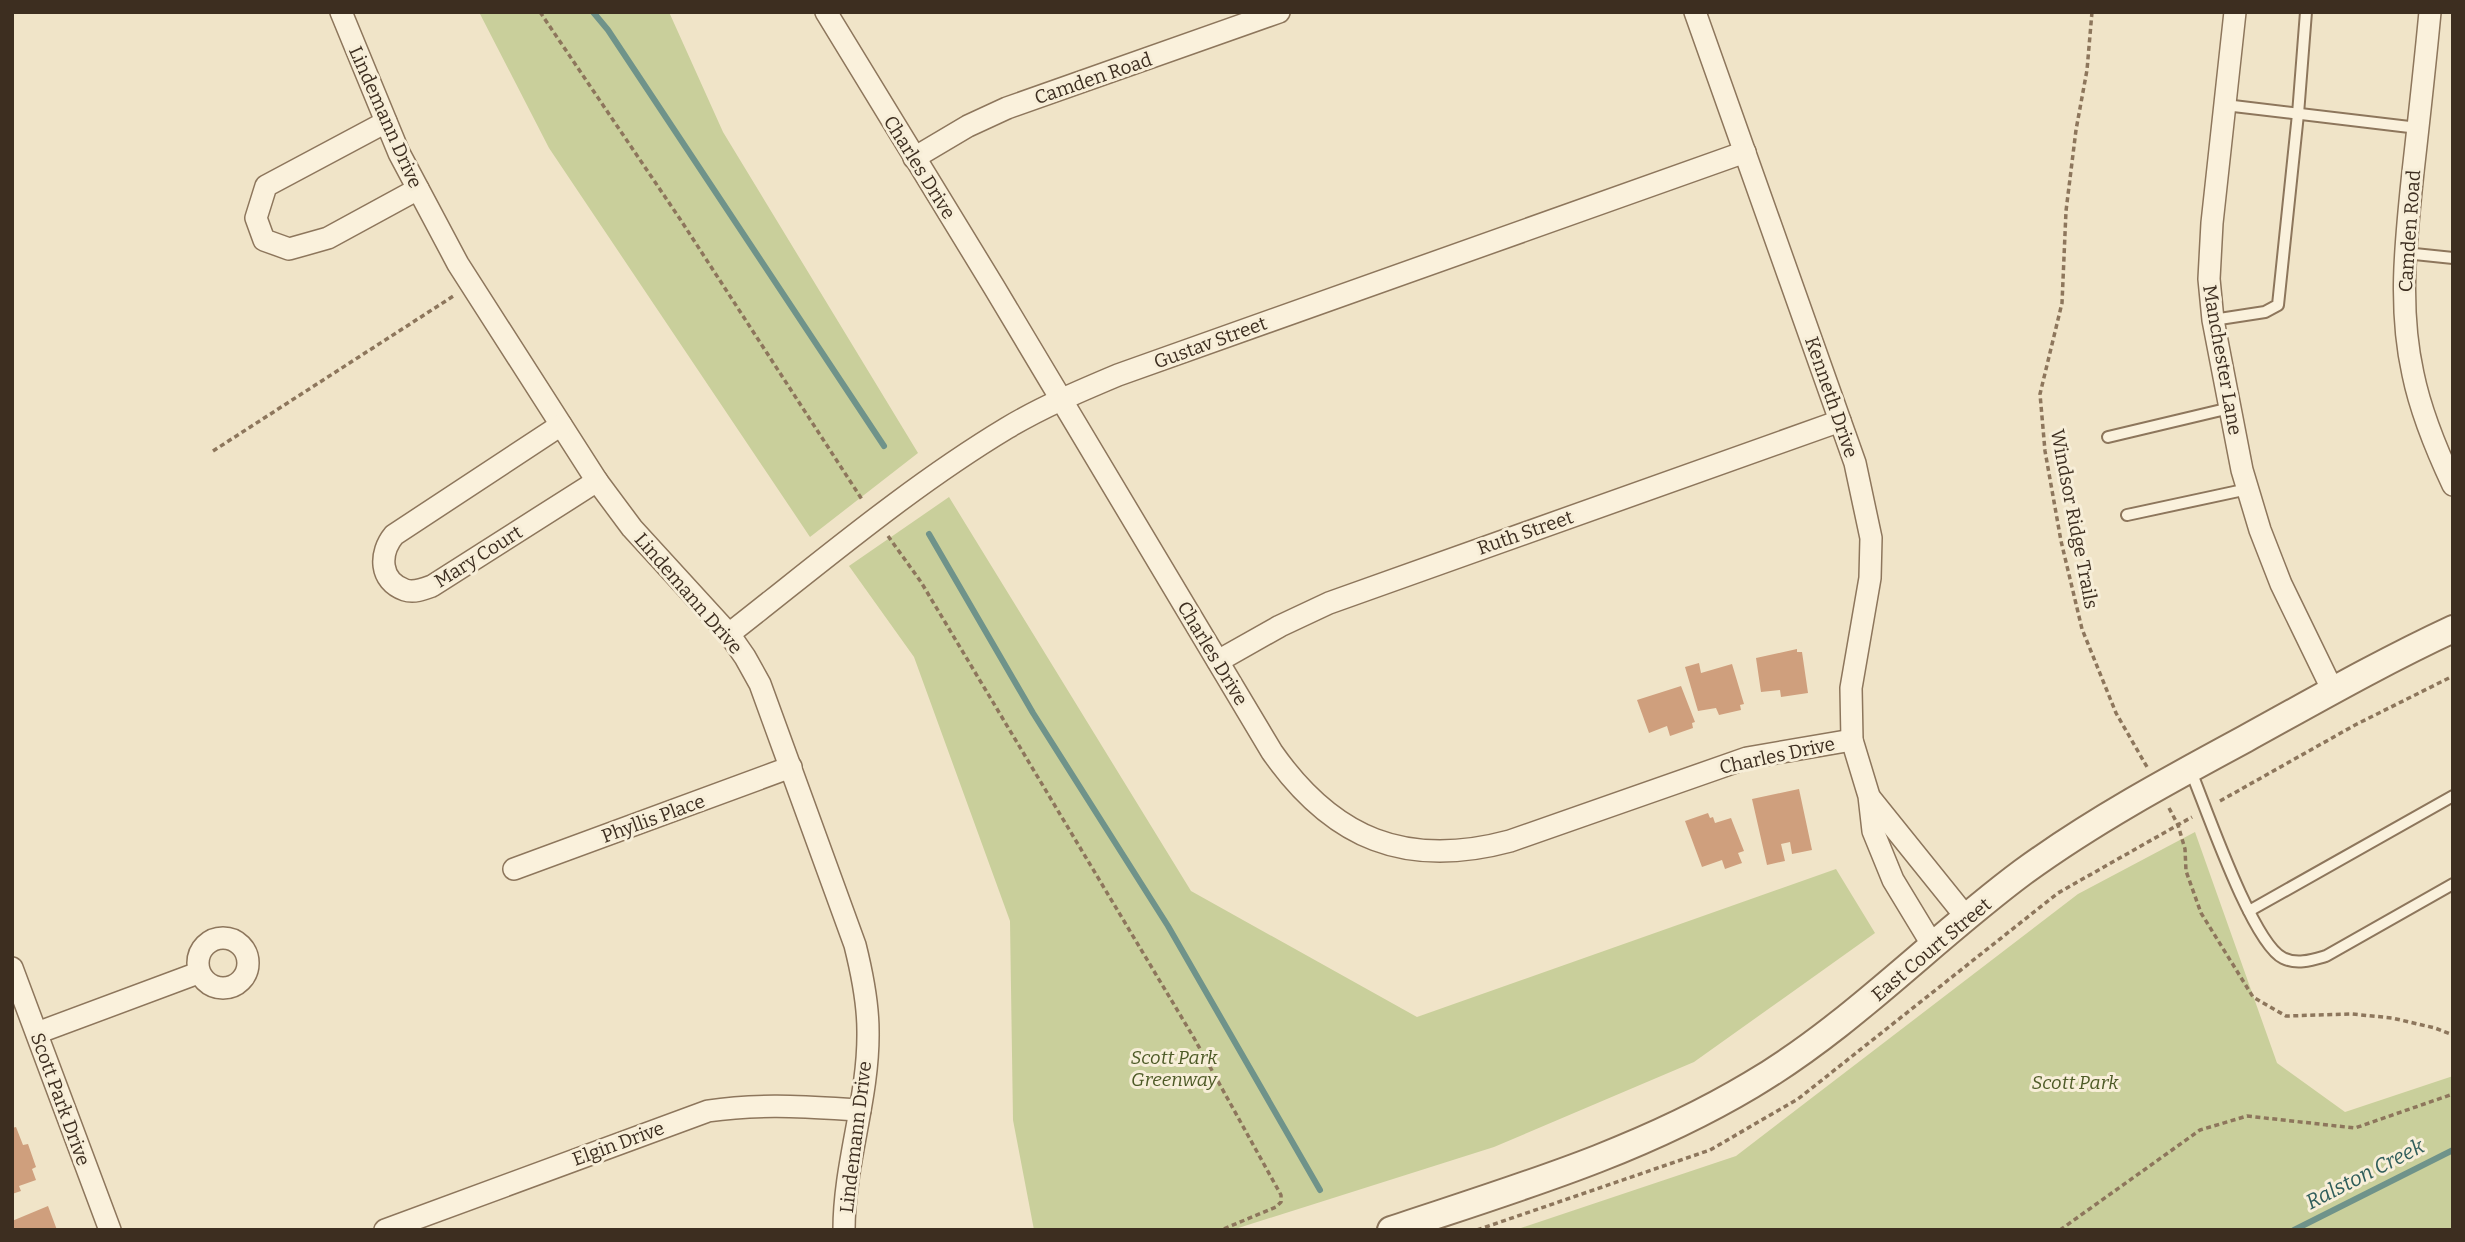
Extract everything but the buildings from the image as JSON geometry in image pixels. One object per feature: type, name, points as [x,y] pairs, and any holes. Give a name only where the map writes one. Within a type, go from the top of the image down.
[{"type":"street","name":"Lindemann Drive","points":[[341,12],[399,153],[472,285],[597,481],[641,539],[729,634],[760,684],[861,968],[868,1033],[860,1110],[846,1183],[844,1230]]},
{"type":"street","name":"Charles Drive","points":[[826,12],[1062,399],[1272,752],[1311,800],[1362,835],[1388,844],[1418,851],[1479,850],[1746,758],[1852,740]]},
{"type":"street","name":"Camden Road","points":[[914,158],[968,126],[1007,108],[1279,12]]},
{"type":"street","name":"Kenneth Drive","points":[[1695,12],[1855,463],[1871,538],[1870,578],[1852,688],[1852,740],[1869,796],[1873,831],[1893,880],[1933,946]]},
{"type":"street","name":"Manchester Lane","points":[[2235,12],[2208,279],[2213,320],[2248,489],[2260,530],[2281,584],[2333,691]]},
{"type":"street","name":"Camden Road","points":[[2430,12],[2404,253],[2403,297],[2413,373],[2428,425],[2453,485]]},
{"type":"street","points":[[386,122],[266,186],[256,218],[264,240],[289,249],[328,238],[418,189]]},
{"type":"street","name":"Gustav Street","points":[[729,634],[875,519],[962,457],[1062,399],[1118,375],[1745,152]]},
{"type":"street","name":"Ruth Street","points":[[1218,660],[1329,603],[1840,421]]},
{"type":"street","name":"Mary Court","points":[[561,425],[394,535],[385,546],[382,558],[385,571],[393,583],[406,591],[419,591],[432,586],[597,481]]},
{"type":"street","name":"East Court Street","points":[[1391,1230],[1581,1167],[1640,1143],[1753,1084],[1858,1011],[1966,917],[2085,829],[2373,668],[2453,629]]},
{"type":"street","name":"Phyllis Place","points":[[514,869],[791,767]]},
{"type":"street","name":"Kenneth Drive","points":[[1869,796],[1966,917]]},
{"type":"street","name":"Scott Park Drive","points":[[13,971],[110,1230]]},
{"type":"street","points":[[37,1034],[198,973]]},
{"type":"street","name":"Elgin Drive","points":[[385,1230],[708,1111],[741,1105],[773,1104],[860,1110]]},
{"type":"lane","points":[[2213,320],[2265,312],[2278,305],[2306,12]]},
{"type":"lane","points":[[2225,105],[2418,128]]},
{"type":"lane","points":[[2404,253],[2453,258]]},
{"type":"lane","points":[[2108,437],[2230,408]]},
{"type":"lane","points":[[2127,515],[2248,489]]},
{"type":"lane","points":[[2190,769],[2249,911],[2272,950],[2283,958],[2296,962],[2326,956],[2453,884]]},
{"type":"lane","points":[[2249,911],[2453,796]]},
{"type":"path","points":[[540,12],[680,219],[875,519],[921,582],[1194,1038],[1281,1195],[1281,1202],[1276,1207],[1221,1230]]},
{"type":"path","name":"Windsor Ridge Trails","points":[[2092,12],[2087,69],[2066,211],[2062,303],[2040,394],[2045,451],[2082,629],[2116,713],[2178,825],[2185,849],[2186,871],[2201,913],[2253,997],[2286,1016],[2352,1014],[2392,1018],[2453,1035]]},
{"type":"path","points":[[213,451],[472,285]]},
{"type":"path","points":[[1477,1230],[1697,1155],[1721,1144],[1798,1099],[2058,893],[2355,725],[2453,676]]},
{"type":"path","points":[[2060,1230],[2200,1130],[2247,1116],[2355,1128],[2453,1094]]},
{"type":"green space","points":[[479,12],[669,12],[723,132],[918,453],[810,537],[549,148]]},
{"type":"green space","name":"Scott Park Greenway","points":[[949,497],[1191,891],[1417,1017],[1836,869],[1875,933],[1694,1062],[1494,1147],[1232,1230],[1034,1230],[1013,1120],[1010,921],[914,657],[849,566]]},
{"type":"green space","name":"Scott Park","points":[[2195,832],[2277,1063],[2345,1112],[2453,1076],[2453,1230],[1515,1230],[1736,1156],[2078,894]]},
{"type":"waterway","points":[[593,12],[608,30],[884,446]]},
{"type":"waterway","points":[[929,534],[1033,713],[1168,926],[1320,1190]]},
{"type":"waterway","name":"Ralston Creek","points":[[2294,1230],[2453,1150]]}]
